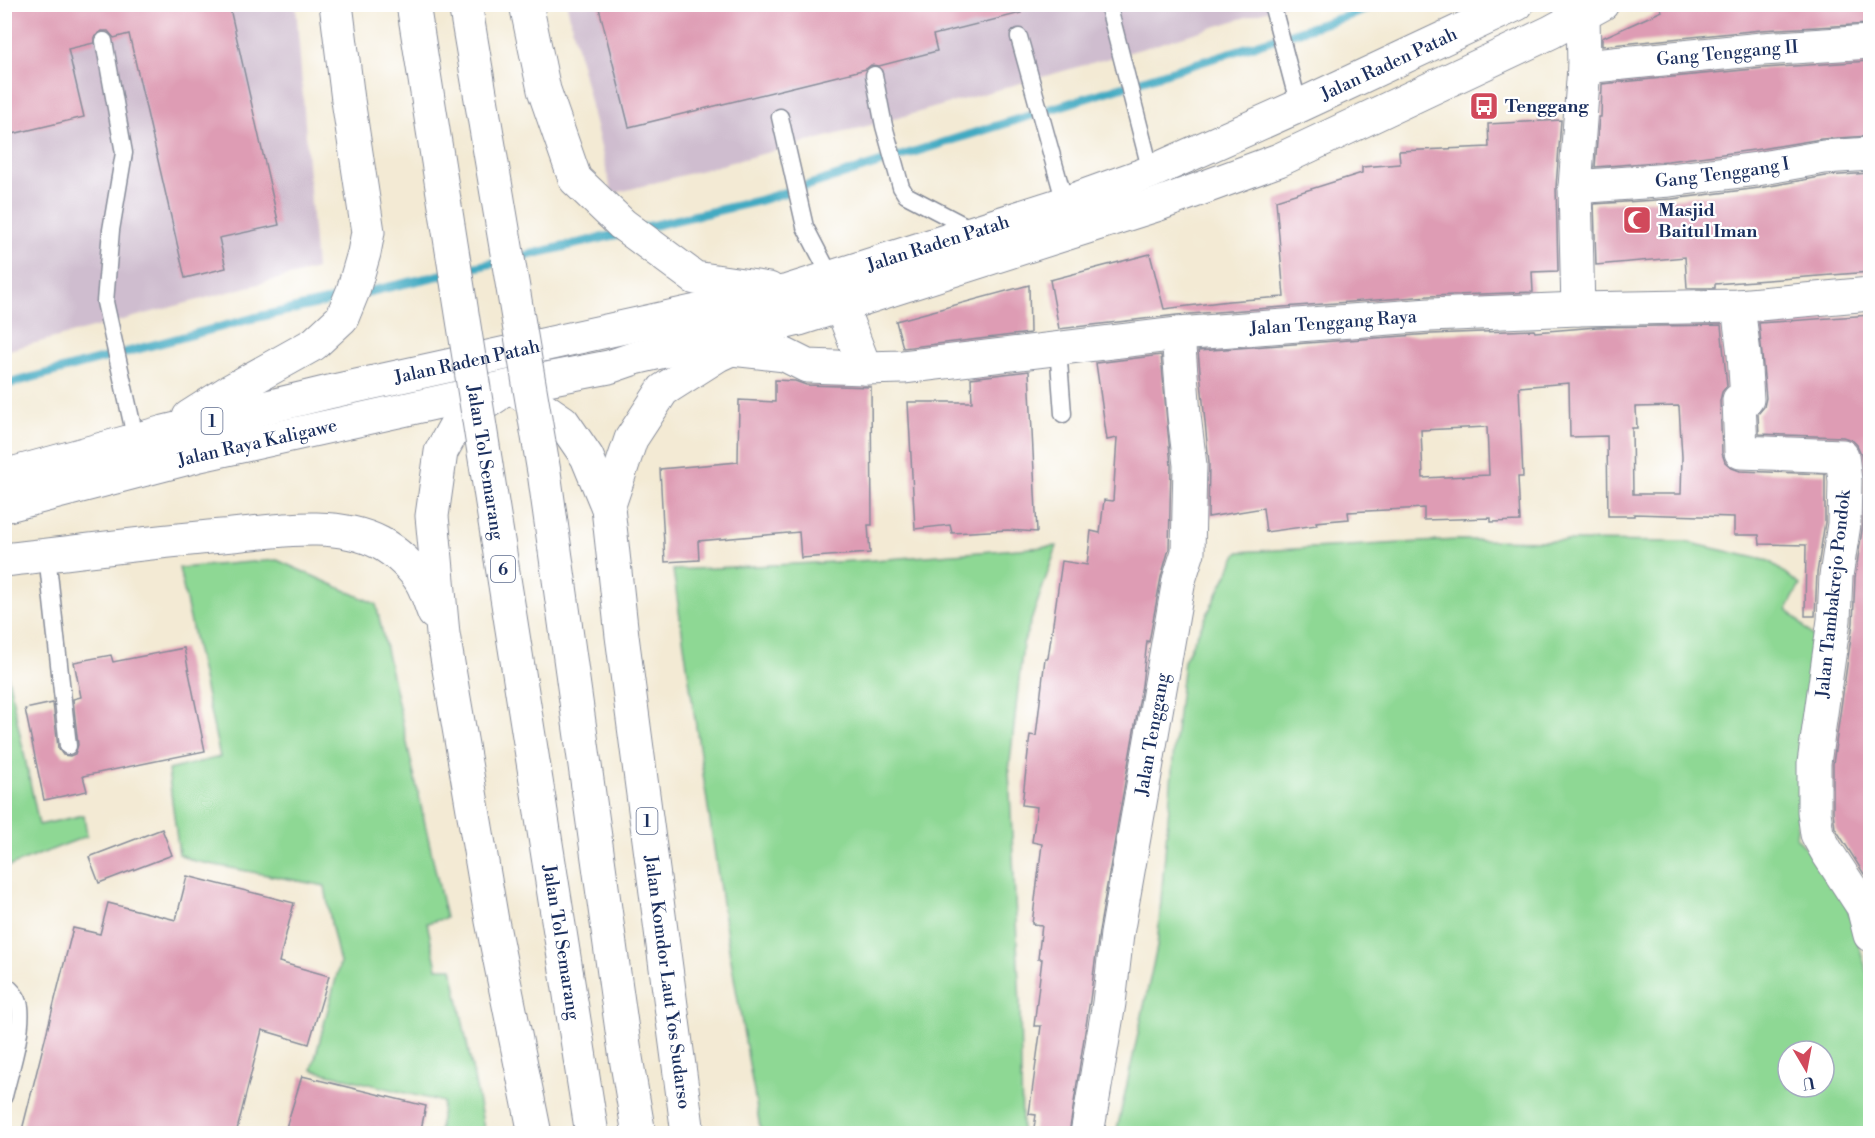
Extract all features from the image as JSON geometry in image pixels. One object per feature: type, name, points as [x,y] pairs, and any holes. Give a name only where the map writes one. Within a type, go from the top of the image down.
[{"type":"main road","points":[[150,437],[314,344],[342,318],[353,291],[368,232],[336,4]]},
{"type":"main road","name":"Jalan Tol Semarang","points":[[413,4],[592,1134]]},
{"type":"main road","points":[[465,4],[544,472],[639,1134]]},
{"type":"main road","points":[[526,4],[544,90],[575,179],[622,224],[695,278],[794,305]]},
{"type":"main road","name":"Jalan Raden Patah","points":[[836,292],[976,231],[1065,203],[1151,172],[1295,93],[1517,4]]},
{"type":"main road","points":[[1578,309],[1575,187],[1588,8]]},
{"type":"main road","name":"Jalan Raden Patah","points":[[511,386],[609,366],[836,292],[1159,204],[1279,160],[1541,37],[1588,8]]},
{"type":"main road","name":"Gang Tenggang II","points":[[1584,67],[1762,49],[1870,42]]},
{"type":"main road","name":"Gang Tenggang I","points":[[1575,187],[1670,180],[1757,169],[1824,157],[1870,154]]},
{"type":"main road","points":[[836,292],[865,368]]},
{"type":"main road","name":"Jalan Tenggang Raya","points":[[732,349],[784,355],[807,366],[903,367],[1178,334],[1430,315],[1738,306],[1870,294]]},
{"type":"main road","points":[[608,508],[631,439],[663,390],[718,355],[732,349],[794,305]]},
{"type":"main road","name":"Jalan Raden Patah","points":[[329,392],[628,327],[794,305]]},
{"type":"main road","name":"Jalan Tambakrejo Pondok","points":[[1738,306],[1747,399],[1739,400],[1741,452],[1842,456],[1845,481],[1844,524],[1814,763],[1814,812],[1817,834],[1863,907],[1870,935]]},
{"type":"main road","points":[[536,1134],[492,921],[443,634],[432,516],[441,452],[459,421],[552,362],[628,327]]},
{"type":"main road","name":"Jalan Tenggang","points":[[1087,1134],[1109,1003],[1117,934],[1179,580],[1188,552],[1190,465],[1178,334]]},
{"type":"main road","name":"1","points":[[4,476],[329,392],[492,383],[511,386],[563,422],[587,457],[608,508]]},
{"type":"main road","name":"Jalan Raya Kaligawe","points":[[4,506],[196,456],[511,386]]},
{"type":"main road","points":[[4,455],[95,452]]},
{"type":"main road","name":"Jalan Komdor Laut Yos Sudarso","points":[[608,508],[623,648],[688,1134]]},
{"type":"main road","points":[[4,571],[14,569],[28,558],[142,543],[287,529],[322,529],[358,534],[380,543],[413,570],[422,582],[443,634]]},
{"type":"lane","points":[[1108,4],[1151,172]]},
{"type":"lane","points":[[1272,4],[1295,93]]},
{"type":"lane","points":[[1019,37],[1065,203]]},
{"type":"lane","points":[[104,41],[124,153],[111,230],[105,302],[127,403],[150,437]]},
{"type":"lane","points":[[874,75],[884,126],[901,188],[906,195],[976,231]]},
{"type":"lane","points":[[780,117],[805,227],[836,292]]},
{"type":"lane","points":[[1058,348],[1063,414]]},
{"type":"lane","points":[[28,558],[68,746]]},
{"type":"lane","points":[[4,984],[12,990],[20,1005],[20,1025],[4,1096]]},
{"type":"shaded area","points":[[5,5],[296,5],[316,269],[5,351]]},
{"type":"shaded area","points":[[567,5],[1286,5],[905,116],[612,194]]},
{"type":"green space","points":[[1457,540],[1686,542],[1769,561],[1800,585],[1787,609],[1819,643],[1796,837],[1842,888],[1870,982],[1870,1133],[1116,1134],[1157,947],[1184,661],[1238,552]]},
{"type":"green space","points":[[1057,546],[1023,644],[1009,771],[1020,1005],[1022,1133],[761,1133],[727,937],[673,570],[874,560]]},
{"type":"green space","points":[[277,560],[376,604],[446,918],[427,923],[437,968],[452,968],[485,1133],[439,1133],[443,1102],[312,1070],[340,963],[325,886],[194,861],[179,854],[168,770],[220,757],[179,568]]},
{"type":"green space","points":[[4,658],[39,825],[84,815],[87,836],[5,868]]},
{"type":"building","points":[[4,4],[229,4],[279,225],[219,238],[226,268],[185,278],[129,34],[114,38],[108,31],[102,31],[94,37],[94,43],[68,49],[84,117],[4,136]]},
{"type":"building","points":[[598,4],[1020,4],[1021,13],[933,35],[937,51],[879,66],[871,65],[866,69],[629,127]]},
{"type":"building","points":[[1659,4],[1870,4],[1870,24],[1761,30],[1602,46],[1602,38],[1662,11]]},
{"type":"building","points":[[1870,61],[1870,136],[1821,139],[1668,161],[1595,167],[1602,84],[1764,68]]},
{"type":"building","points":[[1561,120],[1556,187],[1558,271],[1532,272],[1533,292],[1429,296],[1177,315],[1059,329],[1050,280],[1150,254],[1164,309],[1284,297],[1276,200],[1362,173],[1362,167],[1400,164],[1399,151],[1489,147],[1488,124]]},
{"type":"building","points":[[1870,173],[1870,272],[1715,284],[1715,288],[1687,288],[1685,257],[1596,265],[1594,204],[1672,199],[1759,188],[1826,176]]},
{"type":"building","points":[[1029,285],[1030,333],[903,348],[896,321]]},
{"type":"building","points":[[1870,315],[1870,873],[1864,874],[1835,828],[1833,811],[1833,764],[1853,623],[1855,578],[1863,524],[1864,481],[1861,454],[1852,440],[1843,437],[1759,434],[1758,414],[1764,407],[1766,398],[1759,323]]},
{"type":"building","points":[[1721,325],[1727,386],[1722,392],[1720,401],[1722,453],[1725,462],[1740,471],[1825,474],[1825,522],[1817,573],[1815,616],[1805,616],[1806,545],[1760,544],[1759,535],[1734,535],[1734,517],[1634,514],[1634,516],[1608,516],[1607,436],[1570,437],[1569,383],[1519,387],[1523,477],[1518,477],[1520,521],[1491,522],[1491,518],[1424,520],[1424,508],[1348,512],[1349,519],[1316,522],[1317,525],[1266,532],[1263,508],[1208,517],[1209,463],[1198,351],[1431,334],[1534,330],[1535,332],[1597,327]],"holes":[[[1679,406],[1682,457],[1681,494],[1633,494],[1632,428],[1637,428],[1636,407]],[[1487,427],[1489,475],[1423,478],[1421,430]]]},
{"type":"building","points":[[1161,355],[1171,466],[1169,549],[1161,577],[1149,642],[1147,641],[1142,685],[1099,931],[1069,1134],[1033,1134],[1036,1115],[1029,1114],[1041,1026],[1034,1026],[1042,959],[1038,959],[1042,925],[1032,924],[1042,844],[1032,842],[1037,807],[1022,805],[1030,735],[1036,736],[1045,658],[1048,658],[1062,561],[1087,565],[1091,531],[1100,533],[1104,500],[1113,501],[1117,438],[1107,440],[1096,363]]},
{"type":"building","points":[[1029,371],[1037,532],[1008,530],[952,533],[950,525],[915,529],[908,402],[972,402],[971,378]]},
{"type":"building","points":[[775,380],[795,381],[806,385],[871,387],[872,525],[868,525],[870,553],[801,558],[799,532],[698,541],[699,560],[665,562],[660,469],[738,462],[739,400],[775,402]]},
{"type":"building","points":[[184,648],[205,751],[83,776],[87,791],[44,800],[25,709],[53,703],[58,748],[63,755],[70,756],[75,754],[78,745],[73,699],[81,697],[74,662],[111,655],[113,662]]},
{"type":"building","points":[[162,829],[172,855],[99,883],[89,857]]},
{"type":"building","points":[[187,876],[294,903],[279,962],[329,976],[309,1044],[262,1030],[236,1134],[21,1134],[73,928],[100,934],[108,903],[176,920]]},
{"type":"building","points":[[302,1076],[426,1106],[420,1134],[284,1134]]},
{"type":"waterway","points":[[642,228],[758,201],[1357,13],[1376,4]]},
{"type":"waterway","points":[[359,294],[623,233]]},
{"type":"waterway","points":[[4,385],[254,318],[342,298]]},
{"type":"place","name":"Tenggang","points":[[1484,106]]},
{"type":"place","name":"Masjid Baitul Iman","points":[[1637,220]]}]
